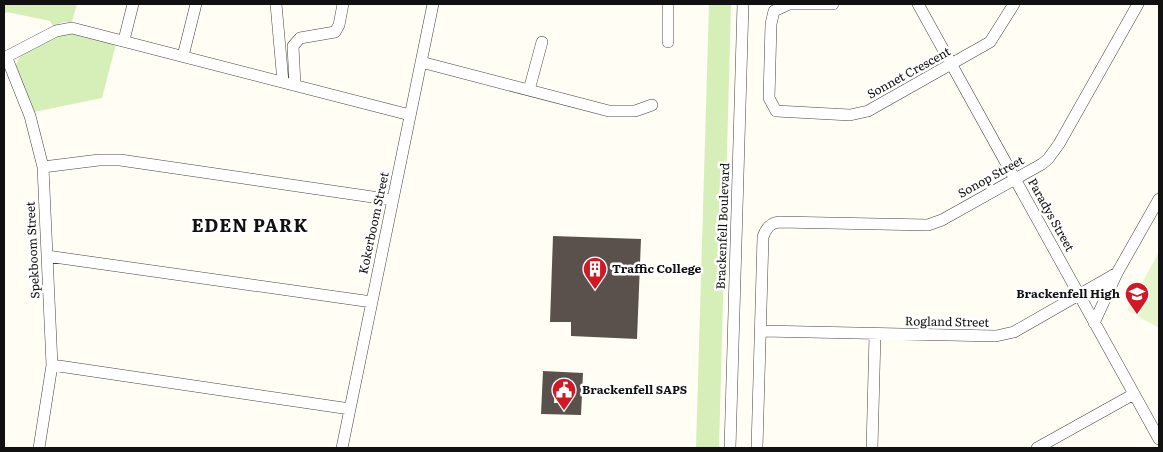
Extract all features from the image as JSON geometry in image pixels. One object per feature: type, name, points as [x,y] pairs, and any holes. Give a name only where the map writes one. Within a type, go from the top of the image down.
[{"type":"street","points":[[124,40],[133,4]]},
{"type":"street","points":[[183,56],[196,4]]},
{"type":"street","points":[[276,4],[283,82]]},
{"type":"street","points":[[295,85],[293,46],[300,38],[335,32],[339,25],[343,4]]},
{"type":"street","name":"Kokerboom Street","points":[[342,448],[433,4]]},
{"type":"street","points":[[668,4],[668,42]]},
{"type":"street","name":"Brackenfell Boulevard","points":[[730,448],[742,4]]},
{"type":"street","name":"Sonnet Crescent","points":[[833,4],[788,4],[774,12],[771,24],[769,98],[776,111],[860,114],[990,42],[1014,4]]},
{"type":"street","name":"Paradys Street","points":[[918,4],[1159,439]]},
{"type":"street","name":"Sonop Street","points":[[760,330],[763,237],[769,225],[789,222],[928,225],[1042,164],[1052,155],[1138,4]]},
{"type":"street","points":[[5,57],[64,28],[81,29],[410,115]]},
{"type":"street","points":[[529,90],[542,42]]},
{"type":"street","name":"Spekboom Street","points":[[5,57],[30,116],[43,166],[52,365],[39,448]]},
{"type":"street","points":[[421,62],[609,111],[635,111],[652,105]]},
{"type":"street","points":[[43,166],[99,160],[120,160],[393,200]]},
{"type":"street","points":[[1094,322],[1117,273],[1159,199]]},
{"type":"street","points":[[47,256],[372,302]]},
{"type":"street","name":"Rogland Street","points":[[760,330],[984,337],[1006,334],[1117,273]]},
{"type":"street","points":[[757,448],[760,330]]},
{"type":"street","points":[[872,448],[875,335]]},
{"type":"street","points":[[52,365],[350,409]]},
{"type":"street","points":[[1037,448],[1134,394]]},
{"type":"green space","points":[[4,4],[77,4],[72,22],[64,22],[53,26],[50,21],[7,12],[4,14]]},
{"type":"green space","points":[[709,4],[731,4],[719,448],[696,448]]},
{"type":"green space","points":[[66,32],[116,44],[102,98],[34,112],[15,66],[21,55]]},
{"type":"green space","points":[[1159,252],[1159,328],[1127,310]]},
{"type":"building","name":"Traffic College","points":[[553,236],[641,239],[637,339],[571,336],[571,322],[550,322]]},
{"type":"building","points":[[543,371],[583,373],[581,415],[541,414]],"holes":[[[569,383],[569,403],[554,403],[555,384]]]},
{"type":"place","name":"Traffic College","points":[[595,290]]},
{"type":"place","name":"Brackenfell High","points":[[1137,315]]},
{"type":"place","name":"Brackenfell SAPS","points":[[564,411]]},
{"type":"district","name":"EDEN PARK","points":[[250,226]]}]
